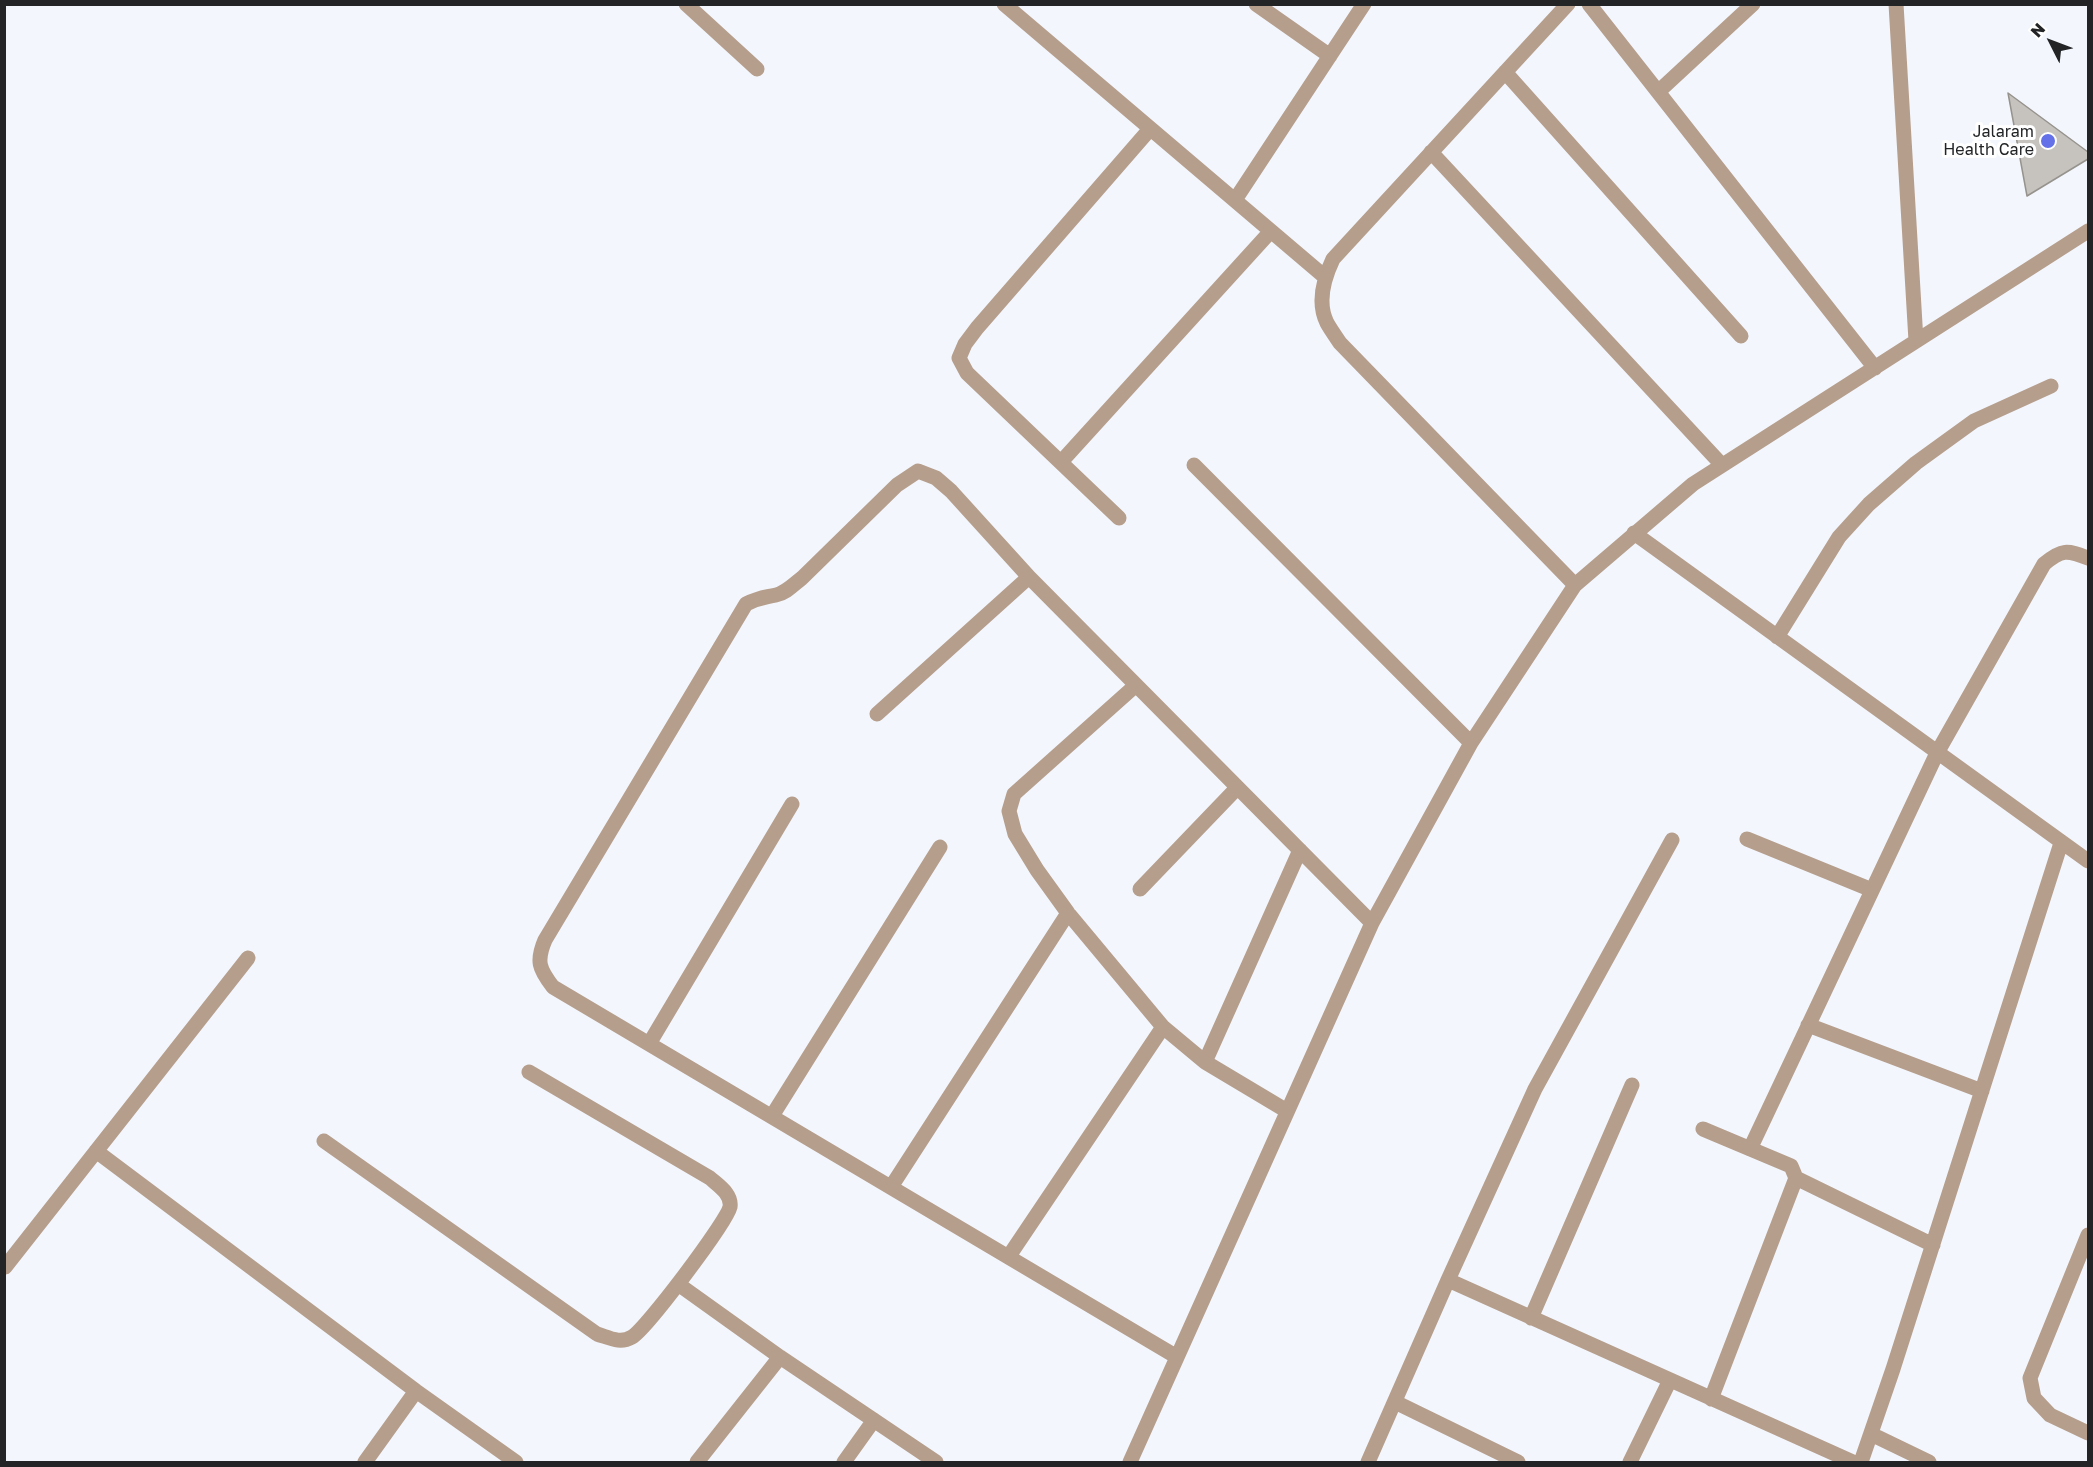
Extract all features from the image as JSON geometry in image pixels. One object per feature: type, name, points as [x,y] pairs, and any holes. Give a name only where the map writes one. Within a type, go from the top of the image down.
[{"type":"street","points":[[686,4],[756,69]]},
{"type":"street","points":[[1004,4],[1324,277]]},
{"type":"street","points":[[1256,4],[1330,56]]},
{"type":"street","points":[[1235,200],[1364,4]]},
{"type":"street","points":[[1568,4],[1333,259],[1324,277],[1323,299],[1326,321],[1340,343],[1575,585]]},
{"type":"street","points":[[1589,4],[1875,368]]},
{"type":"street","points":[[1658,92],[1753,4]]},
{"type":"street","points":[[1896,4],[1916,341]]},
{"type":"street","points":[[1506,72],[1741,336]]},
{"type":"street","points":[[1119,518],[967,373],[959,358],[965,344],[977,328],[1150,129]]},
{"type":"street","points":[[1431,152],[1722,465]]},
{"type":"street","points":[[1061,462],[1270,231]]},
{"type":"street","points":[[1130,1462],[1372,922],[1471,743],[1575,585],[1693,484],[2088,231]]},
{"type":"street","points":[[1776,637],[1839,537],[1869,504],[1916,463],[1974,421],[2051,386]]},
{"type":"street","points":[[1194,465],[1471,743]]},
{"type":"street","points":[[1177,1358],[1009,1256],[553,987],[542,973],[538,956],[545,940],[746,604],[762,596],[778,595],[789,589],[897,485],[918,471],[936,478],[951,491],[1029,577],[1135,686],[1372,922]]},
{"type":"street","points":[[1634,534],[2088,861]]},
{"type":"street","points":[[1749,1149],[1937,753],[2044,564],[2057,553],[2071,551],[2088,558]]},
{"type":"street","points":[[877,714],[1029,577]]},
{"type":"street","points":[[1135,686],[1014,794],[1009,811],[1015,834],[1068,913],[1163,1027],[1206,1062],[1287,1111]]},
{"type":"street","points":[[1140,889],[1237,788]]},
{"type":"street","points":[[649,1044],[792,804]]},
{"type":"street","points":[[1747,839],[1872,890]]},
{"type":"street","points":[[1368,1462],[1535,1089],[1672,840]]},
{"type":"street","points":[[1861,1462],[2061,843]]},
{"type":"street","points":[[772,1116],[940,847]]},
{"type":"street","points":[[1206,1062],[1300,850]]},
{"type":"street","points":[[891,1187],[1068,913]]},
{"type":"street","points":[[5,1267],[248,958]]},
{"type":"street","points":[[1808,1025],[1982,1091]]},
{"type":"street","points":[[1009,1256],[1163,1027]]},
{"type":"street","points":[[324,1141],[597,1334],[620,1342],[633,1337],[678,1284],[724,1221],[730,1206],[727,1192],[710,1178],[529,1072]]},
{"type":"street","points":[[1531,1318],[1632,1085]]},
{"type":"street","points":[[1703,1130],[1791,1166],[1796,1178],[1933,1245]]},
{"type":"street","points":[[96,1151],[416,1391],[516,1462]]},
{"type":"street","points":[[1711,1399],[1796,1178]]},
{"type":"street","points":[[2088,1235],[2082,1266],[2030,1378],[2034,1398],[2050,1415],[2088,1433]]},
{"type":"street","points":[[1448,1280],[1853,1462]]},
{"type":"street","points":[[678,1284],[780,1357],[936,1462]]},
{"type":"street","points":[[697,1462],[780,1357]]},
{"type":"street","points":[[1630,1462],[1670,1380]]},
{"type":"street","points":[[365,1462],[416,1391]]},
{"type":"street","points":[[1395,1402],[1518,1462]]},
{"type":"street","points":[[844,1462],[874,1420]]},
{"type":"street","points":[[1871,1434],[1929,1462]]},
{"type":"building","points":[[2008,93],[2088,152],[2088,159],[2027,196]]},
{"type":"place","name":"Jalaram Health Care","points":[[2048,141]]}]
